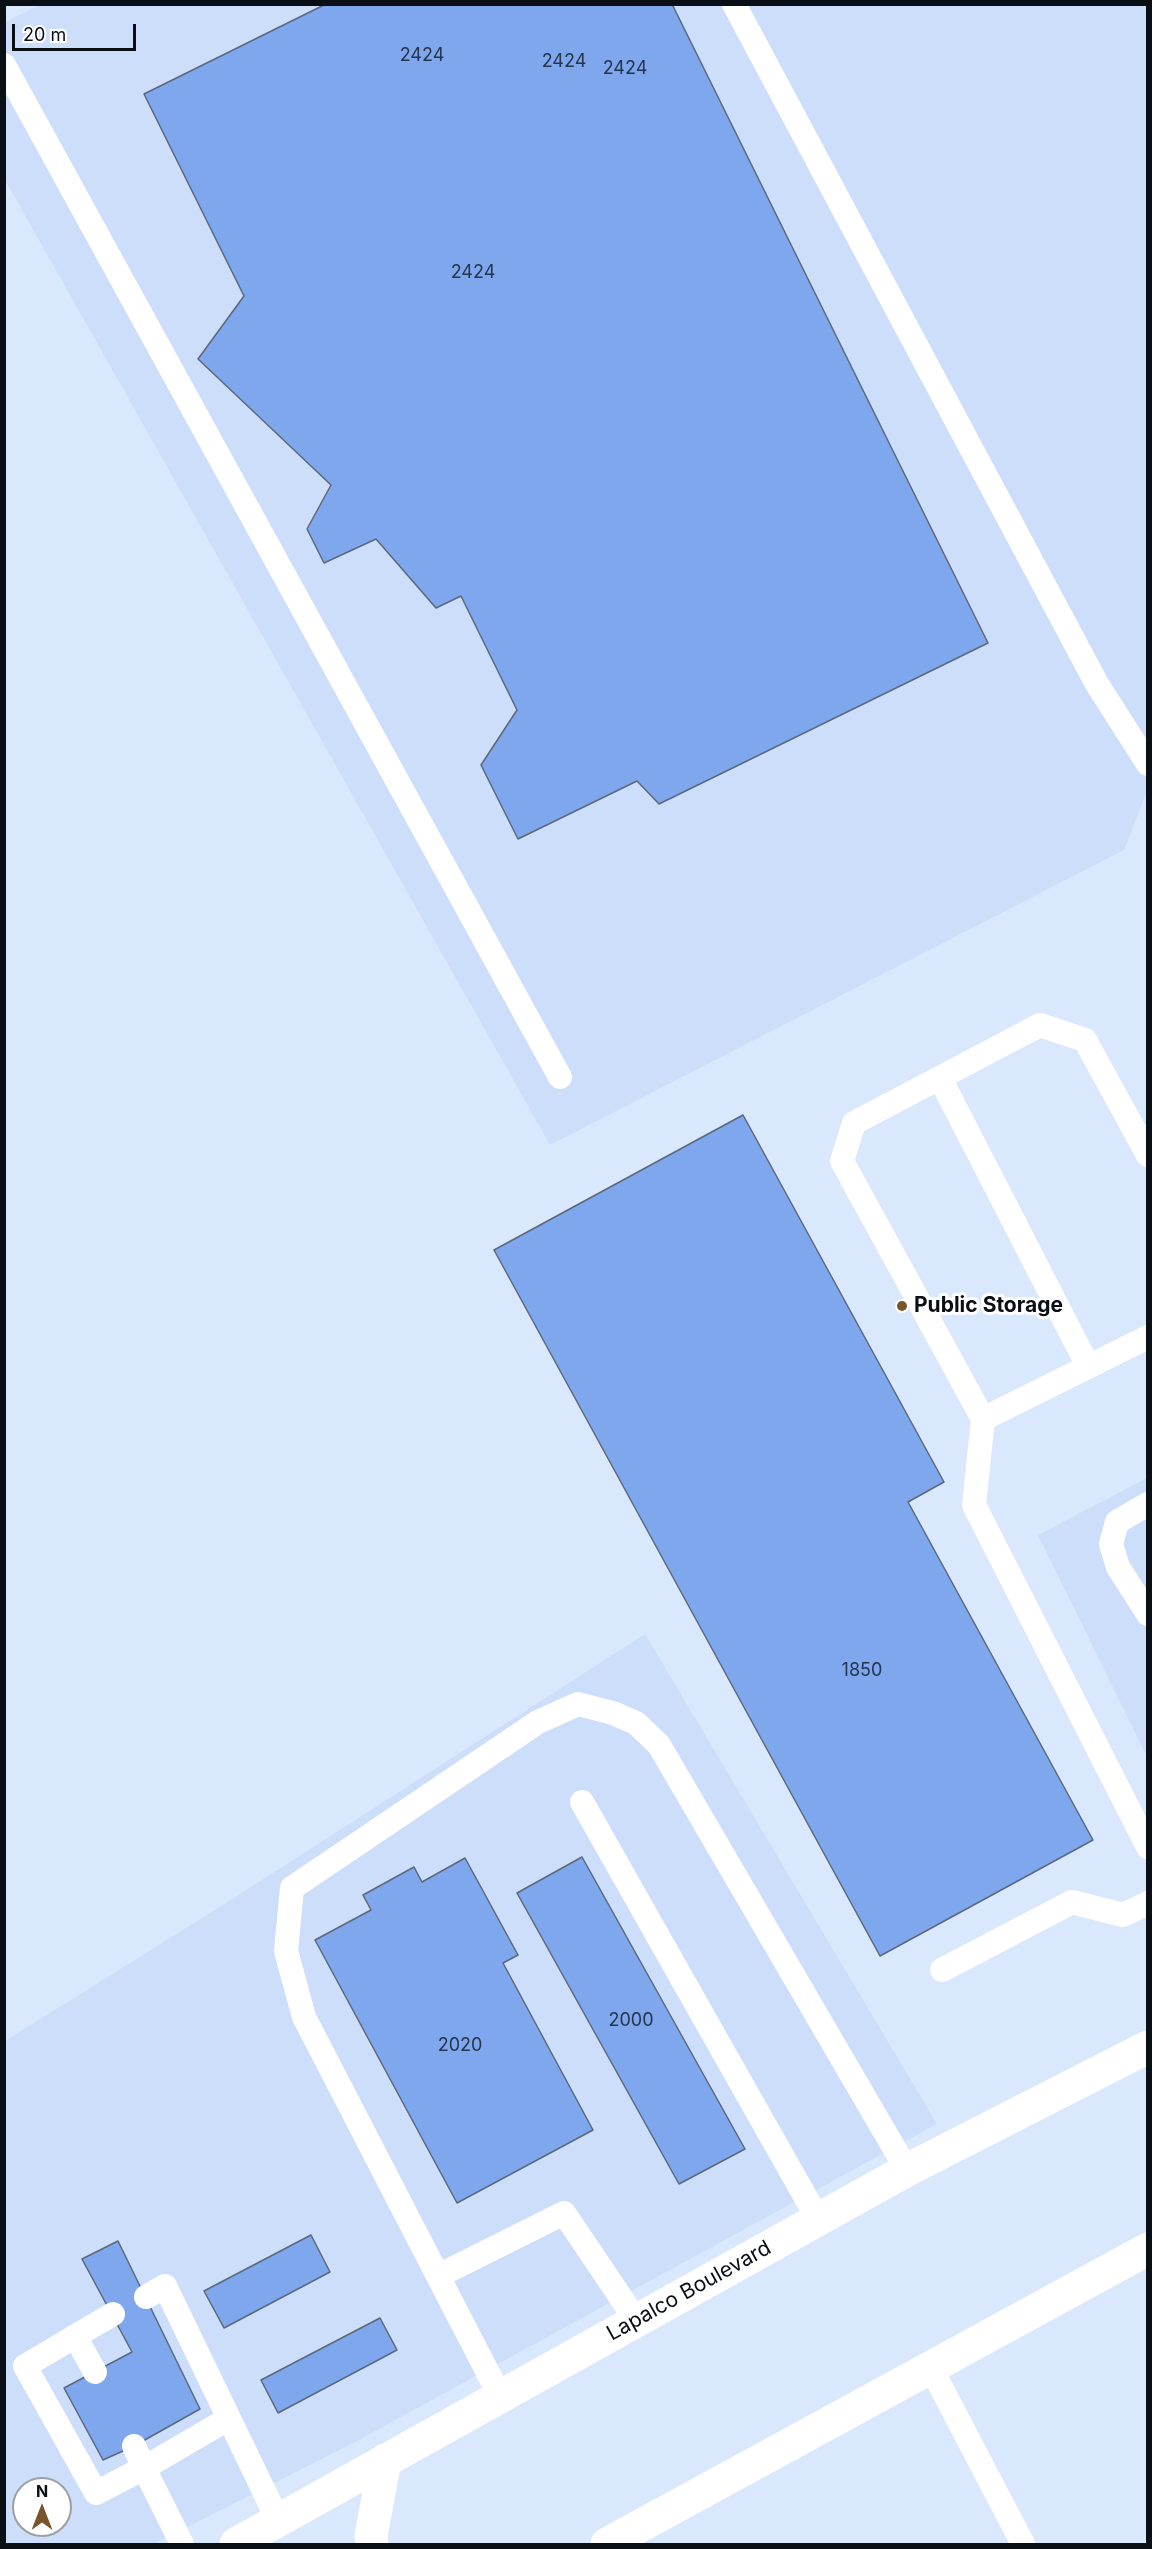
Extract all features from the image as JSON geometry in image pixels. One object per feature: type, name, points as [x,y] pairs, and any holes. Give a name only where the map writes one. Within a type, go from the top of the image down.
[{"type":"main road","name":"Lapalco Boulevard","points":[[236,2544],[907,2170],[1148,2047]]},
{"type":"main road","points":[[611,2543],[1148,2250]]},
{"type":"main road","points":[[372,2544],[371,2536],[385,2460]]},
{"type":"lane","points":[[734,4],[1097,684],[1148,764]]},
{"type":"lane","points":[[4,65],[560,1077]]},
{"type":"lane","points":[[1148,1155],[1085,1040],[1040,1025],[854,1124],[843,1161],[983,1419],[974,1505],[1148,1847]]},
{"type":"lane","points":[[940,1078],[1088,1366]]},
{"type":"lane","points":[[983,1419],[1148,1337]]},
{"type":"lane","points":[[1148,1504],[1117,1522],[1111,1544],[1118,1567],[1148,1614]]},
{"type":"lane","points":[[500,2396],[304,2017],[286,1951],[292,1888],[538,1722],[578,1704],[613,1713],[636,1723],[659,1745],[907,2170]]},
{"type":"lane","points":[[582,1802],[818,2219]]},
{"type":"lane","points":[[942,1970],[1072,1902],[1123,1915],[1148,1903]]},
{"type":"lane","points":[[438,2276],[564,2213],[636,2320]]},
{"type":"lane","points":[[146,2297],[165,2286],[278,2520]]},
{"type":"lane","points":[[113,2314],[25,2366],[96,2493],[139,2457],[228,2419]]},
{"type":"lane","points":[[75,2336],[95,2372]]},
{"type":"lane","points":[[931,2368],[1022,2544]]},
{"type":"lane","points":[[139,2457],[182,2544]]},
{"type":"shaded area","points":[[41,4],[1147,5],[1148,789],[1124,850],[550,1145],[5,180],[4,23]]},
{"type":"shaded area","points":[[1147,1478],[1147,1757],[1038,1535]]},
{"type":"shaded area","points":[[645,1634],[937,2124],[357,2441],[154,2544],[5,2544],[5,2041],[226,1903]]},
{"type":"building","points":[[326,4],[672,4],[988,643],[659,804],[637,781],[518,839],[481,765],[517,710],[461,596],[436,608],[376,539],[324,563],[307,529],[331,485],[198,359],[244,296],[144,94]]},
{"type":"building","points":[[743,1115],[944,1482],[908,1502],[1093,1840],[880,1956],[494,1250]]},
{"type":"building","points":[[582,1857],[745,2149],[679,2184],[517,1893]]},
{"type":"building","points":[[465,1858],[518,1955],[503,1963],[593,2130],[457,2203],[315,1940],[371,1910],[363,1895],[414,1867],[422,1882]]},
{"type":"building","points":[[311,2235],[330,2272],[224,2328],[204,2291]]},
{"type":"building","points":[[118,2241],[200,2409],[134,2446],[103,2460],[64,2388],[132,2352],[82,2259]]},
{"type":"building","points":[[380,2318],[397,2350],[278,2413],[261,2380]]},
{"type":"place","name":"Public Storage","points":[[902,1306]]}]
